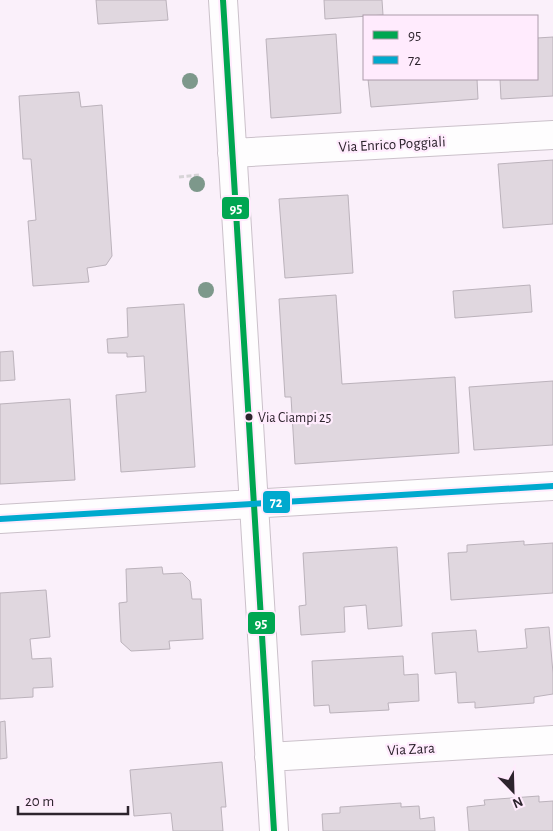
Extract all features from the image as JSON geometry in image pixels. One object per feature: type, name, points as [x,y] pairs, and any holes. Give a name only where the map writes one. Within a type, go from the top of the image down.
[{"type":"street","points":[[224,0],[274,831]]},
{"type":"street","name":"Via Enrico Poggiali","points":[[232,153],[553,135]]},
{"type":"street","points":[[0,520],[553,486]]},
{"type":"street","name":"Via Zara","points":[[269,757],[553,740]]},
{"type":"building","points":[[96,0],[166,0],[168,20],[98,24]]},
{"type":"building","points":[[324,0],[382,0],[383,15],[325,19]]},
{"type":"building","points":[[336,34],[341,113],[271,118],[266,39]]},
{"type":"building","points":[[553,37],[553,96],[501,99],[500,80],[538,80],[538,38]]},
{"type":"building","points":[[368,80],[477,80],[478,99],[371,107]]},
{"type":"building","points":[[79,92],[81,107],[102,105],[112,256],[106,265],[87,268],[89,282],[33,286],[28,221],[36,220],[31,159],[23,159],[19,96]]},
{"type":"building","points":[[553,160],[553,224],[503,228],[498,164]]},
{"type":"building","points":[[348,195],[353,273],[285,278],[279,199]]},
{"type":"building","points":[[530,285],[532,312],[455,318],[453,291]]},
{"type":"building","points":[[336,295],[342,384],[455,377],[459,453],[295,464],[291,397],[285,397],[279,299]]},
{"type":"building","points":[[184,304],[195,467],[121,472],[116,395],[146,392],[144,356],[127,357],[127,353],[108,353],[107,339],[128,337],[127,308]]},
{"type":"building","points":[[13,351],[15,380],[0,381],[0,352]]},
{"type":"building","points":[[553,381],[553,445],[474,450],[469,387]]},
{"type":"building","points":[[70,399],[75,480],[0,484],[0,404]]},
{"type":"building","points":[[524,541],[524,545],[553,543],[553,593],[451,600],[448,553],[467,552],[467,545]]},
{"type":"building","points":[[397,547],[402,626],[368,629],[366,605],[344,607],[345,632],[301,635],[299,606],[306,605],[303,553]]},
{"type":"building","points":[[162,567],[163,574],[182,573],[190,581],[192,599],[201,599],[203,639],[169,641],[170,649],[131,651],[121,642],[119,603],[127,602],[126,569]]},
{"type":"building","points":[[46,590],[50,637],[30,639],[32,659],[51,658],[53,687],[33,688],[33,697],[0,699],[0,593]]},
{"type":"building","points":[[549,627],[553,694],[534,697],[534,703],[475,708],[475,702],[458,703],[456,672],[435,674],[432,633],[476,630],[478,652],[527,648],[525,629]]},
{"type":"building","points":[[403,656],[404,675],[418,674],[419,701],[388,703],[389,710],[330,713],[329,705],[314,706],[312,661]]},
{"type":"building","points":[[5,721],[7,758],[0,759],[0,722]]},
{"type":"building","points":[[222,762],[226,807],[221,807],[223,831],[173,831],[171,813],[134,816],[130,770]]},
{"type":"building","points":[[539,796],[539,802],[553,801],[553,831],[469,831],[467,807],[485,805],[484,800]]},
{"type":"building","points":[[401,803],[401,807],[419,806],[420,819],[434,817],[435,831],[323,831],[322,814],[340,813],[340,807]]},
{"type":"transit line","name":"95","points":[[223,0],[274,831]]},
{"type":"transit line","name":"72","points":[[0,519],[553,486]]},
{"type":"place","name":"Via Ciampi 25","points":[[249,417]]}]
